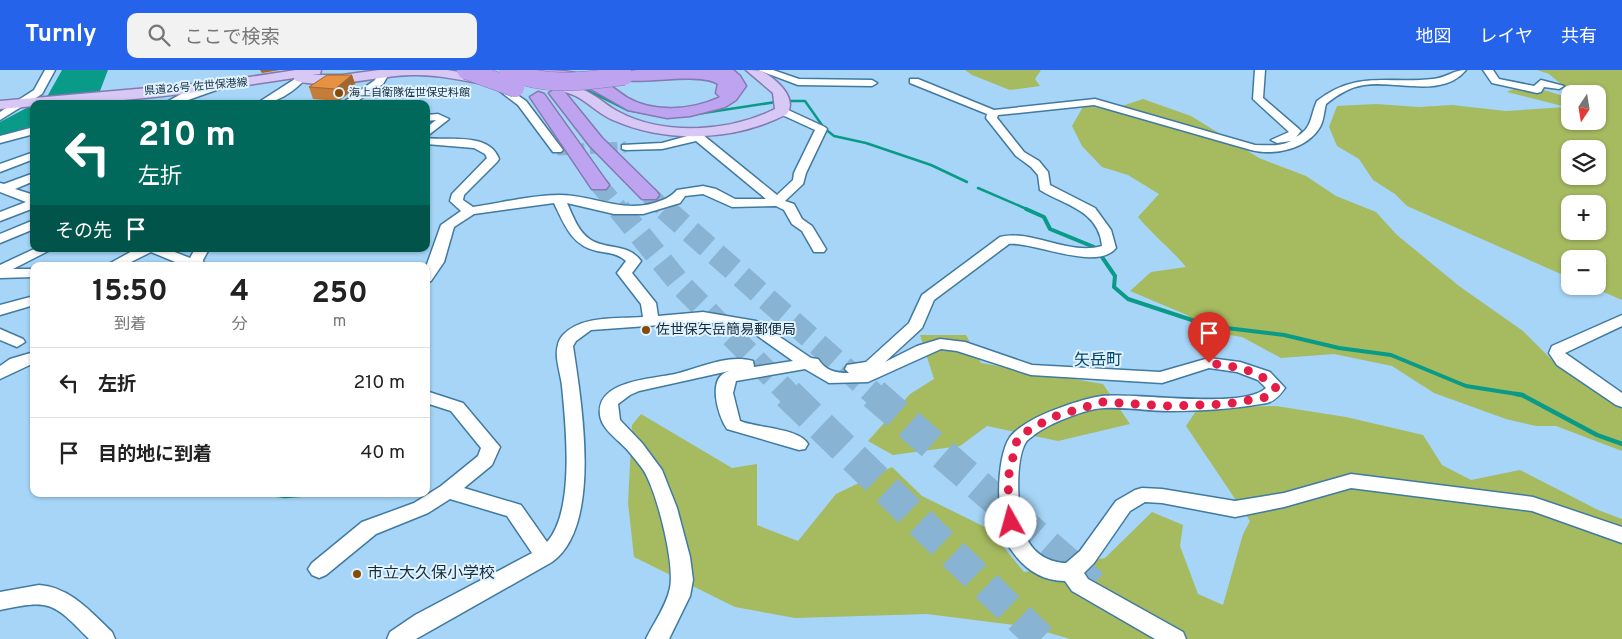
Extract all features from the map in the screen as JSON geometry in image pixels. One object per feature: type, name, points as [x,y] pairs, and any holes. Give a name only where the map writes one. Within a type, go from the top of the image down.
[{"type":"highway","points":[[466,70],[515,88],[528,97],[600,185]]},
{"type":"highway","points":[[508,70],[521,76],[553,81],[624,76],[677,70],[715,71],[735,79],[738,86],[732,96],[705,108],[674,112],[647,110],[604,88],[537,72]]},
{"type":"highway","points":[[570,70],[606,82],[642,103],[676,108],[700,105],[724,93],[726,83],[715,71]]},
{"type":"highway","points":[[565,96],[574,80],[582,75],[598,70]]},
{"type":"highway","points":[[537,72],[538,96],[577,156]]},
{"type":"highway","points":[[537,72],[565,96],[620,158],[635,181],[649,195]]},
{"type":"main road","points":[[301,76],[323,70]]},
{"type":"main road","points":[[301,76],[352,70]]},
{"type":"main road","points":[[301,76],[321,81],[385,72],[422,71],[495,82],[562,87],[586,96],[615,116],[634,124],[697,134],[761,122],[782,111],[784,103],[781,95],[774,86],[752,70]]},
{"type":"main road","name":"県道26号 佐世保港線","points":[[86,100],[237,89],[301,76]]},
{"type":"main road","name":"県道26号 佐世保港線","points":[[100,99],[301,76]]},
{"type":"main road","points":[[157,91],[237,89]]},
{"type":"main road","name":"県道26号 佐世保港線","points":[[0,104],[28,104]]},
{"type":"main road","name":"県道26号 佐世保港線","points":[[0,110],[28,104]]},
{"type":"street","points":[[31,100],[50,70]]},
{"type":"street","points":[[763,70],[798,82],[872,83]]},
{"type":"street","points":[[1260,70],[1258,99],[1295,131],[1291,137],[1267,142],[1265,148]]},
{"type":"street","points":[[1065,93],[1078,100],[1095,102],[1221,139],[1276,149],[1289,146],[1309,135],[1316,125],[1321,103],[1342,89],[1369,81],[1448,81],[1461,70]]},
{"type":"street","points":[[1488,71],[1511,74]]},
{"type":"street","points":[[1488,71],[1496,81],[1538,90],[1541,83],[1559,86]]},
{"type":"street","points":[[352,100],[379,82],[385,72]]},
{"type":"street","points":[[268,100],[285,91],[301,76]]},
{"type":"street","points":[[914,81],[993,113],[1005,109],[1052,108],[1078,100]]},
{"type":"street","points":[[495,82],[499,88],[522,103],[557,150]]},
{"type":"street","points":[[781,95],[795,88],[798,82]]},
{"type":"street","points":[[176,100],[187,94],[217,86]]},
{"type":"street","points":[[0,117],[28,104]]},
{"type":"street","points":[[430,272],[437,262],[448,225],[470,211],[558,199],[576,200],[614,210],[643,210],[675,200],[681,193],[703,190],[712,192],[732,203],[760,204],[777,202],[799,181],[800,173],[821,130],[782,111]]},
{"type":"street","points":[[657,639],[678,602],[683,578],[678,544],[653,471],[631,440],[614,426],[611,420],[609,407],[614,398],[622,391],[640,384],[679,378],[715,367],[803,360],[840,369],[858,369],[871,366],[916,325],[927,298],[1004,240],[1013,238],[1068,250],[1095,252],[1109,248],[1110,243],[1097,218],[1086,205],[1052,193],[1044,187],[1044,176],[1036,164],[1020,154],[991,118],[993,113]]},
{"type":"street","points":[[430,118],[444,119],[430,131]]},
{"type":"street","points":[[0,140],[30,131]]},
{"type":"street","points":[[626,147],[662,146],[697,134],[777,202],[788,207],[797,221],[807,229],[819,249]]},
{"type":"street","points":[[430,141],[475,144],[487,148],[493,154],[493,159],[458,194],[456,201],[470,211]]},
{"type":"street","points":[[0,168],[30,157]]},
{"type":"street","points":[[2,188],[30,178]]},
{"type":"street","points":[[2,188],[30,200]]},
{"type":"street","points":[[558,199],[580,238],[587,244],[616,249],[627,253],[634,261],[624,273],[648,303],[651,320]]},
{"type":"street","points":[[0,217],[30,204]]},
{"type":"street","points":[[0,239],[30,226]]},
{"type":"street","points":[[0,270],[39,252]]},
{"type":"street","points":[[120,262],[140,252]]},
{"type":"street","points":[[163,252],[187,262]]},
{"type":"street","points":[[0,274],[30,273]]},
{"type":"street","points":[[0,310],[30,301]]},
{"type":"street","points":[[398,639],[423,622],[545,556],[559,543],[570,520],[574,456],[565,346],[568,338],[586,326],[651,320],[703,317],[750,324],[829,378],[853,380],[879,374],[923,350],[940,344],[959,346],[1031,370],[1162,378],[1184,369],[1209,363],[1240,368],[1264,376],[1276,388],[1267,397],[1227,404],[1169,406],[1102,402],[1056,416],[1030,429],[1017,440],[1009,474],[1008,500],[1011,522],[1017,542],[1031,560],[1052,572],[1071,572],[1087,557],[1123,506],[1142,495],[1162,496],[1235,509],[1284,500],[1324,487],[1351,481],[1533,504],[1622,535]]},
{"type":"street","points":[[1622,320],[1558,350],[1557,353],[1563,361],[1622,401]]},
{"type":"street","points":[[0,334],[17,342]]},
{"type":"street","points":[[0,374],[16,363],[30,358]]},
{"type":"street","points":[[799,444],[783,435],[742,429],[733,425],[726,404],[725,387],[731,376],[803,360]]},
{"type":"street","points":[[320,569],[369,528],[421,508],[448,491],[485,460],[491,447],[457,407],[430,398]]},
{"type":"street","points":[[448,491],[514,510],[545,556]]},
{"type":"street","points":[[1071,572],[1080,585],[1175,639]]},
{"type":"street","points":[[0,601],[31,595],[51,596],[90,625],[104,639]]},
{"type":"shaded area","points":[[62,70],[108,70],[100,91],[88,100],[40,100],[48,95]]},
{"type":"shaded area","points":[[965,70],[1041,70],[1035,79],[1040,86],[1010,90],[972,75]]},
{"type":"shaded area","points":[[1537,70],[1622,70],[1622,300],[1606,293],[1606,250],[1561,250],[1561,274],[1407,206],[1395,194],[1373,180],[1359,159],[1337,146],[1329,127],[1337,106],[1376,104],[1419,107],[1452,105],[1506,111],[1561,107],[1561,130],[1606,130],[1606,85],[1562,85],[1549,74]]},
{"type":"shaded area","points":[[1530,88],[1561,95],[1561,106],[1507,92],[1514,89]]},
{"type":"shaded area","points":[[1143,99],[1191,116],[1259,158],[1306,176],[1336,196],[1376,212],[1397,235],[1459,286],[1523,331],[1559,367],[1622,391],[1622,451],[1556,426],[1536,426],[1506,419],[1434,393],[1392,366],[1334,354],[1281,358],[1242,337],[1199,330],[1187,315],[1130,291],[1151,272],[1186,267],[1138,217],[1159,194],[1128,175],[1102,167],[1082,146],[1072,126],[1084,105],[1110,110]]},
{"type":"shaded area","points":[[30,106],[30,126],[0,137],[0,122]]},
{"type":"shaded area","points":[[920,335],[966,335],[981,363],[1103,384],[1130,424],[1058,441],[987,426],[960,446],[893,455],[868,441],[910,394],[934,379]]},
{"type":"shaded area","points":[[1276,406],[1346,417],[1423,435],[1442,465],[1471,480],[1520,470],[1598,510],[1622,519],[1622,639],[1070,639],[1029,627],[927,614],[795,618],[735,607],[634,557],[628,503],[632,425],[641,414],[732,468],[757,464],[757,525],[798,541],[836,494],[892,467],[922,496],[989,529],[1024,572],[1105,558],[1152,512],[1183,525],[1180,546],[1198,594],[1223,605],[1243,534],[1250,521],[1186,426],[1198,408]]},
{"type":"building","points":[[327,75],[352,75],[335,89],[309,87]]},
{"type":"waterway","points":[[583,88],[627,110],[655,115]]},
{"type":"waterway","points":[[790,101],[805,101],[824,128],[834,136],[866,143],[931,165],[967,182]]},
{"type":"waterway","points":[[697,114],[776,102]]},
{"type":"waterway","points":[[978,188],[1029,210]]},
{"type":"waterway","points":[[1026,209],[1044,217],[1050,229],[1094,247]]},
{"type":"waterway","points":[[1102,257],[1115,276],[1114,287],[1128,299],[1210,326],[1284,335],[1339,348],[1391,355],[1466,386],[1523,395]]},
{"type":"waterway","points":[[1516,394],[1522,395],[1597,435],[1622,444]]},
{"type":"tunnel","points":[[557,150],[626,147]]},
{"type":"tunnel","points":[[599,185],[620,210]]},
{"type":"tunnel","points":[[649,195],[666,210]]},
{"type":"tunnel","points":[[619,209],[681,285],[790,395]]},
{"type":"tunnel","points":[[665,209],[875,395]]},
{"type":"tunnel","points":[[788,394],[1041,639]]},
{"type":"tunnel","points":[[874,394],[1093,585]]},
{"type":"place","name":"海上自衛隊佐世保史料館","points":[[339,93]]},
{"type":"place","name":"佐世保矢岳簡易郵便局","points":[[646,330]]},
{"type":"place","name":"市立大久保小学校","points":[[357,574]]},
{"type":"district","name":"矢岳町","points":[[1098,361]]},
{"type":"route","points":[[1011,522],[1008,500],[1009,474],[1017,440],[1030,429],[1056,416],[1102,402],[1169,406],[1227,404],[1267,397],[1276,388],[1264,376],[1240,368],[1209,363]]}]
